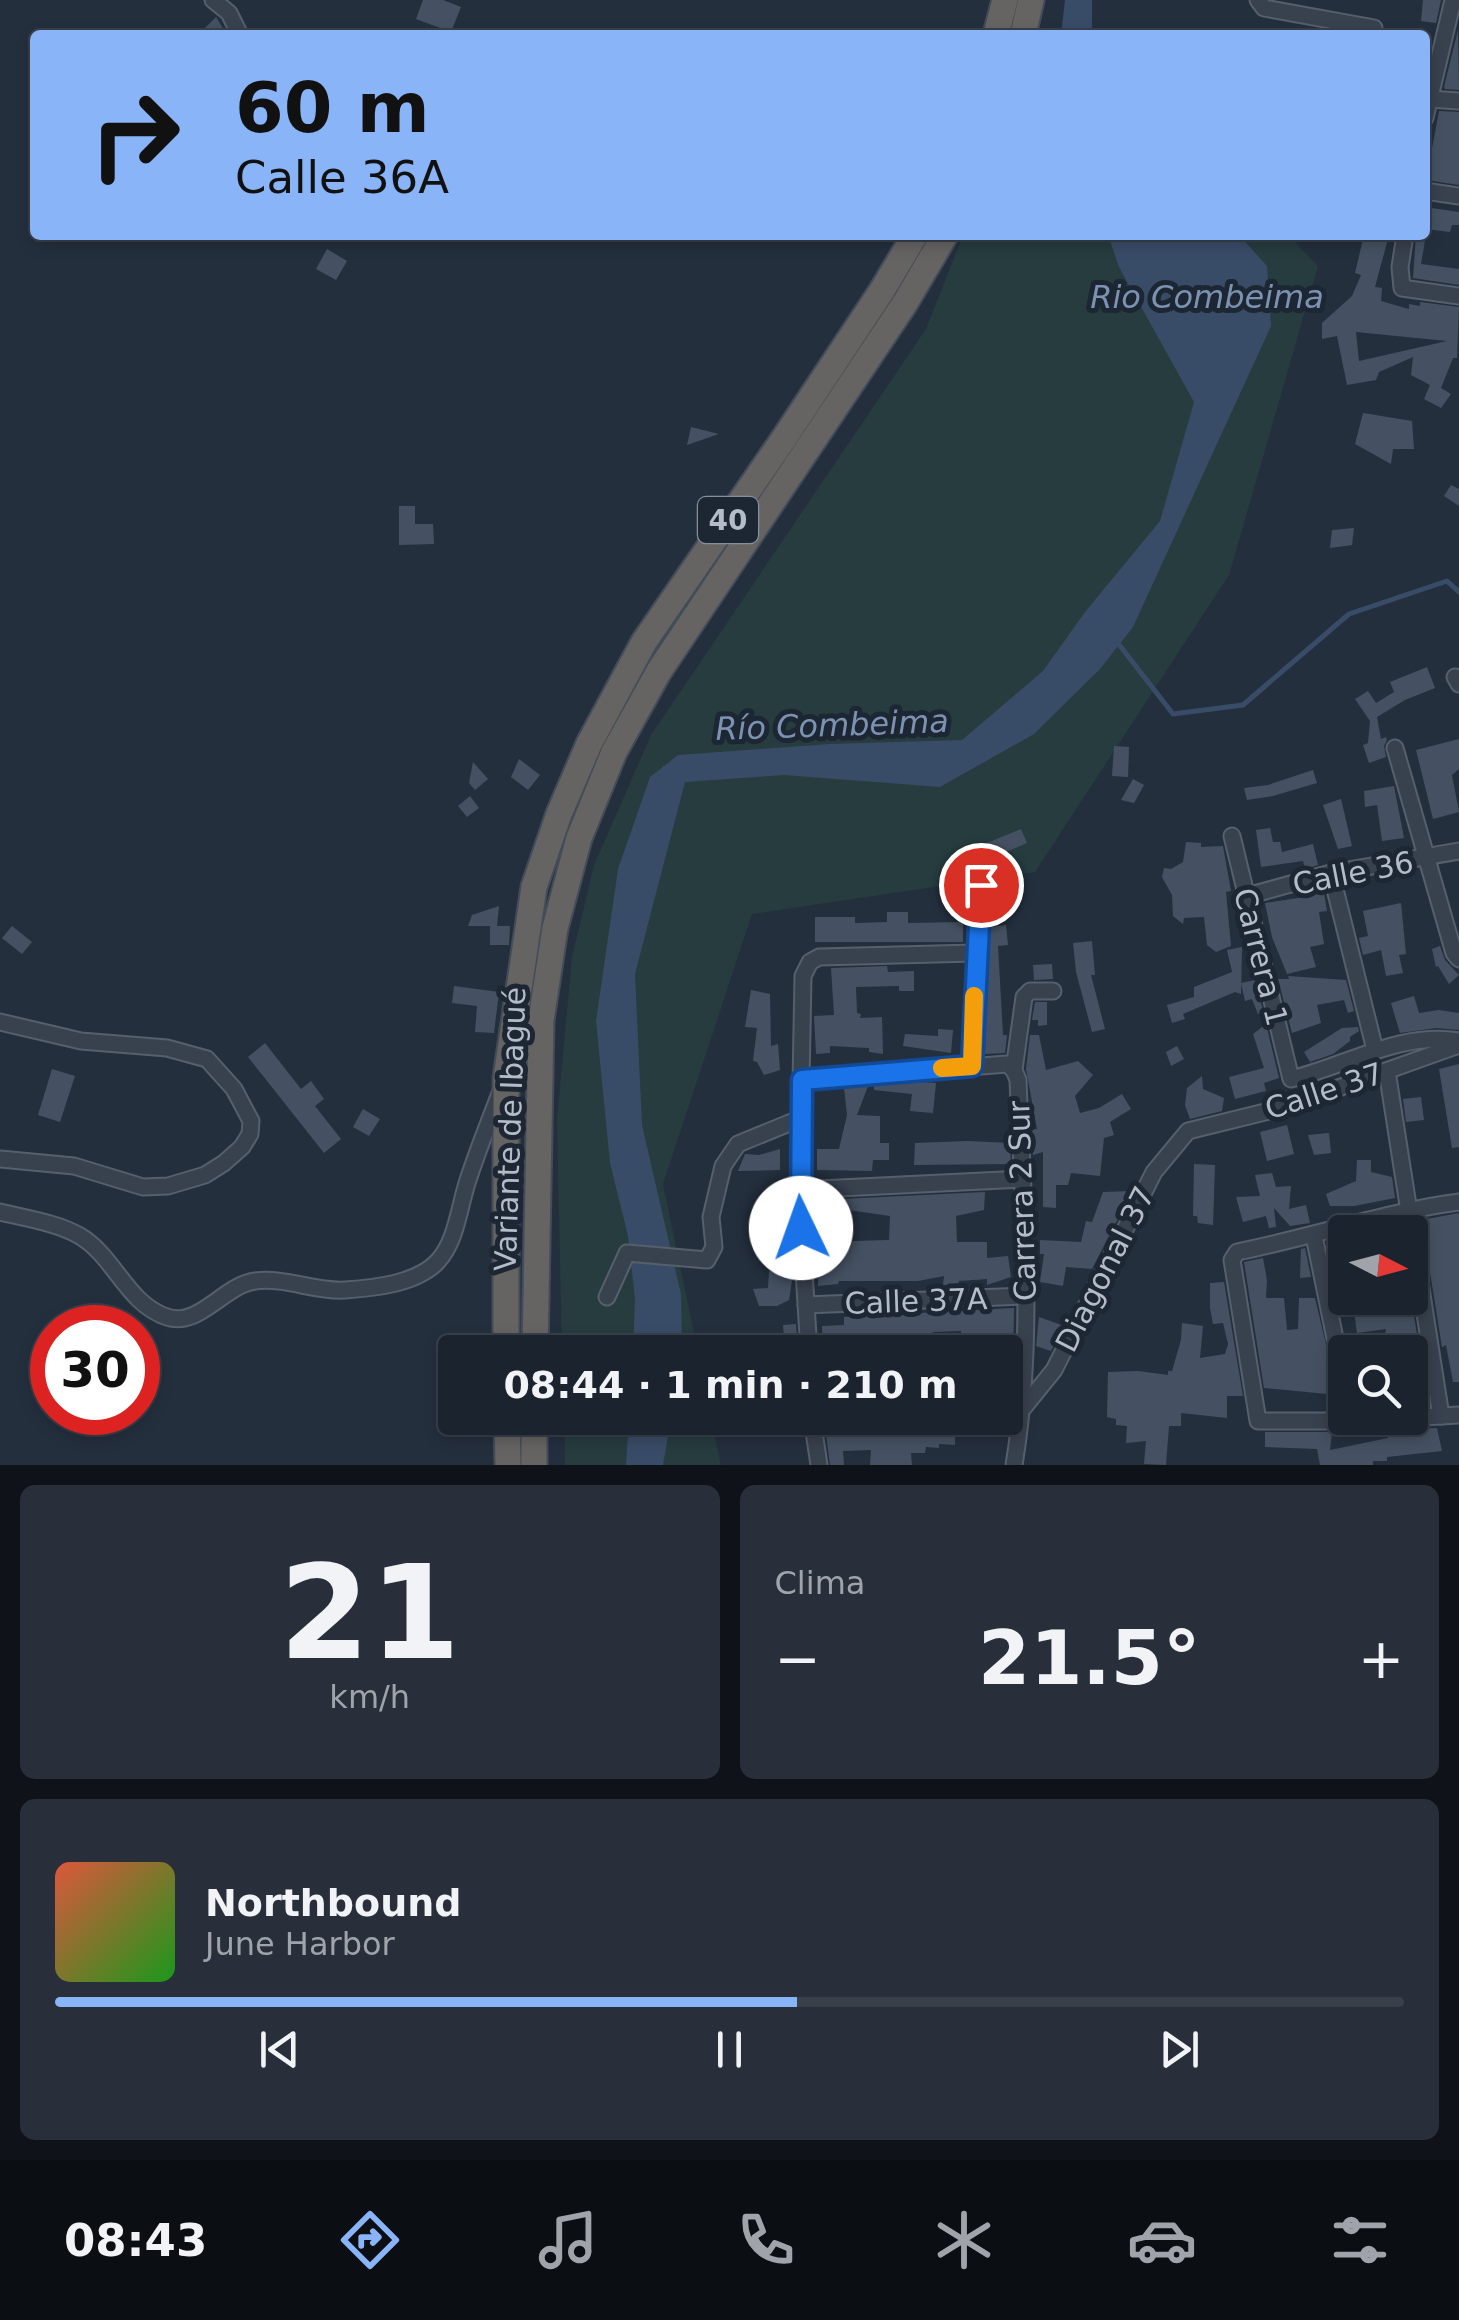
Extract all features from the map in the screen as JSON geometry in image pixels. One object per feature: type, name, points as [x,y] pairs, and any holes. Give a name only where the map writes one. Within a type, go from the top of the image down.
[{"type":"highway","points":[[1010,25],[1032,0]]},
{"type":"highway","name":"Variante de Ibagué","points":[[506,1335],[506,1078],[534,887],[559,814],[590,744],[644,642],[883,290],[911,240]]},
{"type":"highway","name":"Variante de Ibagué","points":[[535,1335],[542,1020],[555,928],[579,838],[614,752],[659,671],[905,303],[942,240]]},
{"type":"highway","points":[[507,1435],[508,1465]]},
{"type":"highway","points":[[534,1435],[534,1465]]},
{"type":"street","points":[[213,0],[229,12],[238,30]]},
{"type":"street","points":[[1430,94],[1456,0]]},
{"type":"street","points":[[1258,1],[1264,8],[1374,28]]},
{"type":"street","points":[[1430,98],[1459,101]]},
{"type":"street","points":[[1430,192],[1459,196]]},
{"type":"street","points":[[1404,240],[1402,288],[1459,296]]},
{"type":"street","points":[[1395,748],[1454,953],[1459,959]]},
{"type":"street","name":"Carrera 1","points":[[1232,836],[1290,1079]]},
{"type":"street","name":"Calle 36","points":[[1247,896],[1331,872],[1426,859],[1459,850]]},
{"type":"street","points":[[1331,872],[1375,1050]]},
{"type":"street","points":[[972,1066],[981,885]]},
{"type":"street","points":[[807,1335],[799,1119],[804,976],[810,962],[820,958],[975,954]]},
{"type":"street","name":"Carrera 2 Sur","points":[[1014,1465],[1024,1408],[1026,1296],[1018,1080],[1014,1070],[1024,997],[1030,992],[1054,991]]},
{"type":"street","points":[[0,1022],[81,1040],[168,1048],[207,1059],[234,1089],[252,1121],[242,1146],[224,1163],[205,1175],[168,1186],[143,1187],[74,1166],[0,1159]]},
{"type":"street","name":"Calle 37","points":[[1290,1079],[1375,1050],[1439,1038],[1459,1043]]},
{"type":"street","name":"Calle 37","points":[[1188,1131],[1284,1107],[1459,1043]]},
{"type":"street","points":[[802,1080],[1007,1064],[1014,1070]]},
{"type":"street","points":[[1387,1071],[1441,1416]]},
{"type":"street","points":[[0,1212],[78,1234],[99,1251],[144,1306],[170,1318],[187,1319],[237,1286],[256,1281],[339,1290],[373,1288],[406,1279],[437,1263],[452,1238],[480,1144],[506,1078]]},
{"type":"street","points":[[607,1297],[628,1253],[707,1260],[714,1247],[711,1217],[723,1166],[738,1144],[799,1119]]},
{"type":"street","name":"Diagonal 37","points":[[1024,1408],[1054,1370],[1154,1172],[1188,1131]]},
{"type":"street","points":[[799,1190],[1022,1179]]},
{"type":"street","points":[[1328,1420],[1258,1420],[1233,1254],[1406,1209],[1459,1202]]},
{"type":"street","points":[[1314,1236],[1334,1335]]},
{"type":"street","name":"Calle 37A","points":[[806,1305],[1026,1296]]},
{"type":"street","points":[[1428,1417],[1459,1415]]},
{"type":"street","points":[[815,1435],[819,1465]]},
{"type":"green space","points":[[961,240],[1293,240],[1318,266],[1229,575],[1035,872],[752,914],[663,1184],[694,1335],[562,1335],[557,1120],[572,957],[594,865],[651,735],[926,329]]},
{"type":"green space","points":[[564,1435],[715,1435],[721,1465],[565,1465]]},
{"type":"water","points":[[1065,0],[1092,0],[1092,30],[1062,30]]},
{"type":"water","name":"Rio Combeima","points":[[1110,240],[1244,240],[1267,266],[1271,326],[1133,627],[1100,669],[1034,734],[940,787],[784,775],[685,782],[635,974],[642,1125],[681,1294],[682,1335],[634,1335],[635,1299],[628,1236],[610,1163],[596,1021],[618,869],[650,777],[678,755],[829,744],[962,740],[1043,671],[1085,612],[1160,521],[1194,402],[1119,267]]},
{"type":"water","points":[[628,1435],[668,1435],[663,1465],[626,1465]]},
{"type":"building","points":[[423,0],[443,0],[461,7],[452,30],[416,19]]},
{"type":"building","points":[[1423,0],[1441,0],[1436,23],[1421,21]]},
{"type":"building","points":[[216,17],[224,30],[203,30]]},
{"type":"building","points":[[1458,30],[1459,90],[1445,89],[1444,87]]},
{"type":"building","points":[[1439,111],[1459,112],[1459,185],[1430,181]]},
{"type":"building","points":[[1430,208],[1459,212],[1459,225],[1452,225],[1450,232],[1430,230]]},
{"type":"building","points":[[1363,240],[1388,240],[1375,287],[1382,288],[1381,301],[1409,309],[1409,304],[1420,306],[1420,302],[1459,307],[1457,358],[1453,358],[1441,388],[1451,394],[1441,408],[1424,399],[1430,385],[1411,375],[1413,357],[1379,372],[1376,380],[1347,385],[1337,336],[1322,339],[1322,323],[1352,296],[1361,275],[1355,273]],"holes":[[[1356,332],[1447,341],[1359,361]]]},
{"type":"building","points":[[1416,240],[1425,240],[1421,264],[1459,269],[1459,285],[1413,278]]},
{"type":"building","points":[[327,249],[347,261],[336,280],[316,269]]},
{"type":"building","points":[[1363,413],[1412,421],[1414,449],[1393,449],[1391,464],[1355,444]]},
{"type":"building","points":[[691,427],[719,434],[687,445]]},
{"type":"building","points":[[1451,485],[1459,489],[1459,506],[1444,496]]},
{"type":"building","points":[[399,506],[415,506],[415,524],[433,524],[434,544],[399,545]]},
{"type":"building","points":[[1354,528],[1352,545],[1330,548],[1332,530]]},
{"type":"building","points":[[1427,667],[1435,688],[1377,717],[1381,739],[1387,740],[1386,757],[1369,763],[1363,745],[1368,743],[1370,721],[1355,699],[1368,691],[1376,703],[1394,692],[1390,682]]},
{"type":"building","points":[[1459,739],[1459,769],[1452,775],[1459,812],[1433,819],[1416,750]]},
{"type":"building","points":[[1114,746],[1129,747],[1128,777],[1112,776]]},
{"type":"building","points":[[519,759],[540,775],[528,790],[511,777]]},
{"type":"building","points":[[473,762],[488,779],[475,790],[469,783]]},
{"type":"building","points":[[1313,770],[1317,783],[1247,800],[1244,788],[1268,785]]},
{"type":"building","points":[[1133,779],[1144,785],[1134,803],[1121,800]]},
{"type":"building","points":[[1394,786],[1404,838],[1382,841],[1377,805],[1365,807],[1364,791]]},
{"type":"building","points":[[470,796],[479,808],[467,817],[458,806]]},
{"type":"building","points":[[1341,799],[1352,846],[1338,849],[1323,805]]},
{"type":"building","points":[[1270,828],[1273,842],[1280,842],[1282,852],[1313,844],[1318,865],[1305,869],[1303,861],[1261,867],[1256,830]]},
{"type":"building","points":[[1021,829],[1027,843],[990,859],[976,863],[965,852]]},
{"type":"building","points":[[1186,842],[1201,843],[1201,847],[1223,846],[1231,891],[1226,892],[1231,946],[1216,952],[1207,945],[1204,917],[1184,918],[1183,924],[1173,916],[1172,895],[1162,877],[1164,868],[1171,869],[1183,862]]},
{"type":"building","points":[[1323,887],[1327,911],[1319,912],[1324,944],[1310,947],[1316,967],[1287,974],[1272,937],[1265,903],[1311,896],[1310,890]]},
{"type":"building","points":[[1401,903],[1406,954],[1399,955],[1403,973],[1386,976],[1381,950],[1363,955],[1359,938],[1368,936],[1363,911]]},
{"type":"building","points":[[499,906],[497,926],[468,926],[472,915]]},
{"type":"building","points":[[887,912],[908,912],[908,923],[963,922],[963,942],[815,942],[815,917],[855,917],[855,923],[887,922]]},
{"type":"building","points":[[1006,925],[1008,945],[998,946],[1003,1035],[1007,1035],[1005,1053],[985,1054],[989,927]]},
{"type":"building","points":[[12,926],[32,942],[22,954],[2,938]]},
{"type":"building","points":[[490,926],[510,926],[509,945],[490,945]]},
{"type":"building","points":[[1092,941],[1095,975],[1091,975],[1105,1029],[1092,1032],[1076,972],[1073,943]]},
{"type":"building","points":[[1440,946],[1445,960],[1459,975],[1449,984],[1436,967],[1432,949]]},
{"type":"building","points":[[1242,947],[1241,994],[1235,992],[1183,1014],[1185,1019],[1172,1023],[1167,1005],[1194,997],[1194,987],[1232,972],[1227,950]]},
{"type":"building","points":[[1052,964],[1053,979],[1034,980],[1033,965]]},
{"type":"building","points":[[887,966],[888,972],[914,971],[914,991],[899,991],[899,986],[856,987],[860,1018],[882,1017],[883,1054],[869,1052],[869,1048],[830,1046],[830,1053],[816,1054],[814,1016],[834,1015],[831,968]]},
{"type":"building","points":[[1288,976],[1346,980],[1354,1011],[1348,1013],[1344,1000],[1317,1005],[1321,1023],[1292,1033],[1278,979],[1289,979]]},
{"type":"building","points":[[1255,980],[1264,1014],[1258,1014],[1252,999],[1245,1001],[1241,983]]},
{"type":"building","points":[[454,986],[499,992],[494,1033],[475,1032],[477,1006],[452,1003]]},
{"type":"building","points":[[751,990],[770,994],[771,1046],[778,1044],[780,1070],[764,1075],[753,1061],[757,1028],[745,1027]]},
{"type":"building","points":[[1414,996],[1419,1013],[1459,1013],[1459,1030],[1436,1028],[1400,1033],[1391,1003]]},
{"type":"building","points":[[1035,1002],[1047,1002],[1047,1025],[1038,1026],[1038,1020],[1032,1020]]},
{"type":"building","points":[[1266,1024],[1279,1078],[1264,1083],[1266,1091],[1235,1099],[1229,1077],[1264,1068],[1253,1034]]},
{"type":"building","points":[[1358,1027],[1350,1041],[1333,1054],[1310,1062],[1304,1052],[1342,1028]]},
{"type":"building","points":[[938,1029],[953,1030],[951,1053],[903,1046],[905,1034],[938,1036]]},
{"type":"building","points":[[1030,1035],[1039,1035],[1046,1070],[1078,1061],[1093,1075],[1075,1096],[1080,1113],[1099,1108],[1122,1094],[1131,1109],[1110,1122],[1114,1135],[1104,1138],[1100,1176],[1071,1173],[1068,1185],[1056,1185],[1056,1208],[1043,1207],[1043,1152],[1033,1155],[1031,1130],[1037,1129],[1026,1069]]},
{"type":"building","points":[[265,1043],[301,1089],[311,1081],[324,1099],[315,1106],[341,1139],[324,1153],[248,1057]]},
{"type":"building","points":[[1177,1046],[1184,1059],[1171,1066],[1166,1052]]},
{"type":"building","points":[[1459,1064],[1459,1147],[1452,1148],[1439,1069]]},
{"type":"building","points":[[52,1069],[75,1076],[60,1122],[38,1115]]},
{"type":"building","points":[[1202,1076],[1203,1089],[1224,1098],[1222,1111],[1190,1119],[1185,1105],[1187,1088]]},
{"type":"building","points":[[936,1083],[933,1113],[910,1111],[912,1094],[874,1090],[874,1086]]},
{"type":"building","points":[[868,1086],[857,1115],[880,1116],[880,1143],[889,1143],[889,1160],[873,1160],[872,1171],[817,1170],[817,1149],[839,1149],[847,1115],[844,1088]]},
{"type":"building","points":[[1421,1097],[1424,1120],[1406,1122],[1403,1099]]},
{"type":"building","points":[[363,1109],[380,1119],[369,1136],[353,1127]]},
{"type":"building","points":[[1287,1125],[1294,1154],[1267,1161],[1260,1132]]},
{"type":"building","points":[[1329,1133],[1331,1153],[1314,1155],[1308,1135]]},
{"type":"building","points":[[915,1143],[1010,1143],[1011,1164],[914,1165]]},
{"type":"building","points":[[780,1149],[780,1170],[738,1171],[745,1154]]},
{"type":"building","points":[[1357,1160],[1371,1160],[1371,1172],[1392,1177],[1395,1198],[1330,1206],[1326,1194],[1356,1181]]},
{"type":"building","points":[[1194,1164],[1215,1165],[1213,1225],[1198,1223],[1197,1216],[1193,1216]]},
{"type":"building","points":[[1272,1173],[1276,1187],[1291,1186],[1289,1209],[1306,1205],[1310,1223],[1290,1226],[1274,1208],[1276,1227],[1269,1228],[1266,1216],[1243,1222],[1236,1197],[1260,1196],[1255,1175]]},
{"type":"building","points":[[1132,1191],[1092,1269],[1066,1267],[1063,1286],[1040,1282],[1044,1254],[1040,1254],[1040,1240],[1081,1242],[1086,1221],[1092,1222],[1103,1192]]},
{"type":"building","points":[[985,1192],[984,1210],[956,1216],[957,1242],[987,1242],[987,1258],[1008,1256],[1011,1277],[987,1285],[987,1279],[959,1281],[958,1286],[943,1285],[944,1276],[918,1281],[839,1281],[818,1286],[820,1242],[889,1240],[890,1216],[834,1208],[835,1218],[818,1219],[820,1200]]},
{"type":"building","points":[[1459,1213],[1459,1382],[1453,1382],[1446,1345],[1442,1347],[1429,1266],[1428,1219]]},
{"type":"building","points":[[777,1237],[791,1239],[793,1275],[789,1300],[777,1306],[759,1306],[753,1289],[768,1288],[769,1271],[786,1273]]},
{"type":"building","points":[[1305,1248],[1311,1277],[1300,1278],[1301,1249]]},
{"type":"building","points":[[1263,1258],[1266,1298],[1284,1298],[1287,1330],[1298,1329],[1299,1298],[1315,1298],[1328,1353],[1328,1394],[1264,1388],[1244,1262]]},
{"type":"building","points":[[1224,1282],[1243,1396],[1227,1396],[1227,1418],[1181,1413],[1181,1426],[1169,1426],[1166,1465],[1144,1464],[1146,1441],[1126,1443],[1127,1426],[1116,1425],[1116,1419],[1107,1417],[1108,1372],[1168,1375],[1181,1340],[1182,1323],[1203,1326],[1200,1358],[1225,1354],[1228,1344],[1223,1323],[1213,1324],[1210,1308],[1210,1283]]},
{"type":"building","points":[[1014,1308],[1013,1335],[961,1335],[961,1331],[933,1335],[822,1335],[822,1326],[844,1325],[844,1317]]},
{"type":"building","points":[[1355,1315],[1414,1315],[1417,1335],[1385,1335],[1386,1329],[1357,1333]]},
{"type":"building","points":[[1039,1317],[1064,1326],[1051,1351],[1036,1346]]},
{"type":"building","points":[[796,1324],[797,1335],[784,1335],[783,1325]]},
{"type":"building","points":[[1428,1428],[1437,1428],[1442,1451],[1387,1457],[1387,1461],[1373,1461],[1373,1465],[1320,1465],[1317,1449],[1265,1447],[1265,1432],[1328,1432],[1332,1435],[1330,1450],[1388,1435],[1428,1435]]},
{"type":"building","points":[[826,1435],[955,1435],[955,1445],[939,1444],[939,1448],[926,1447],[925,1453],[911,1453],[912,1465],[870,1465],[871,1450],[843,1451],[844,1465],[830,1465]]},
{"type":"waterway","points":[[1117,642],[1173,714],[1243,705],[1349,614],[1447,581],[1459,592]]},
{"type":"slow traffic","points":[[942,1068],[972,1066],[974,996]]},
{"type":"route","points":[[801,1228],[802,1080],[972,1066],[981,885]]},
{"type":"water label","name":"Río Combeima","points":[[832,725]]}]
